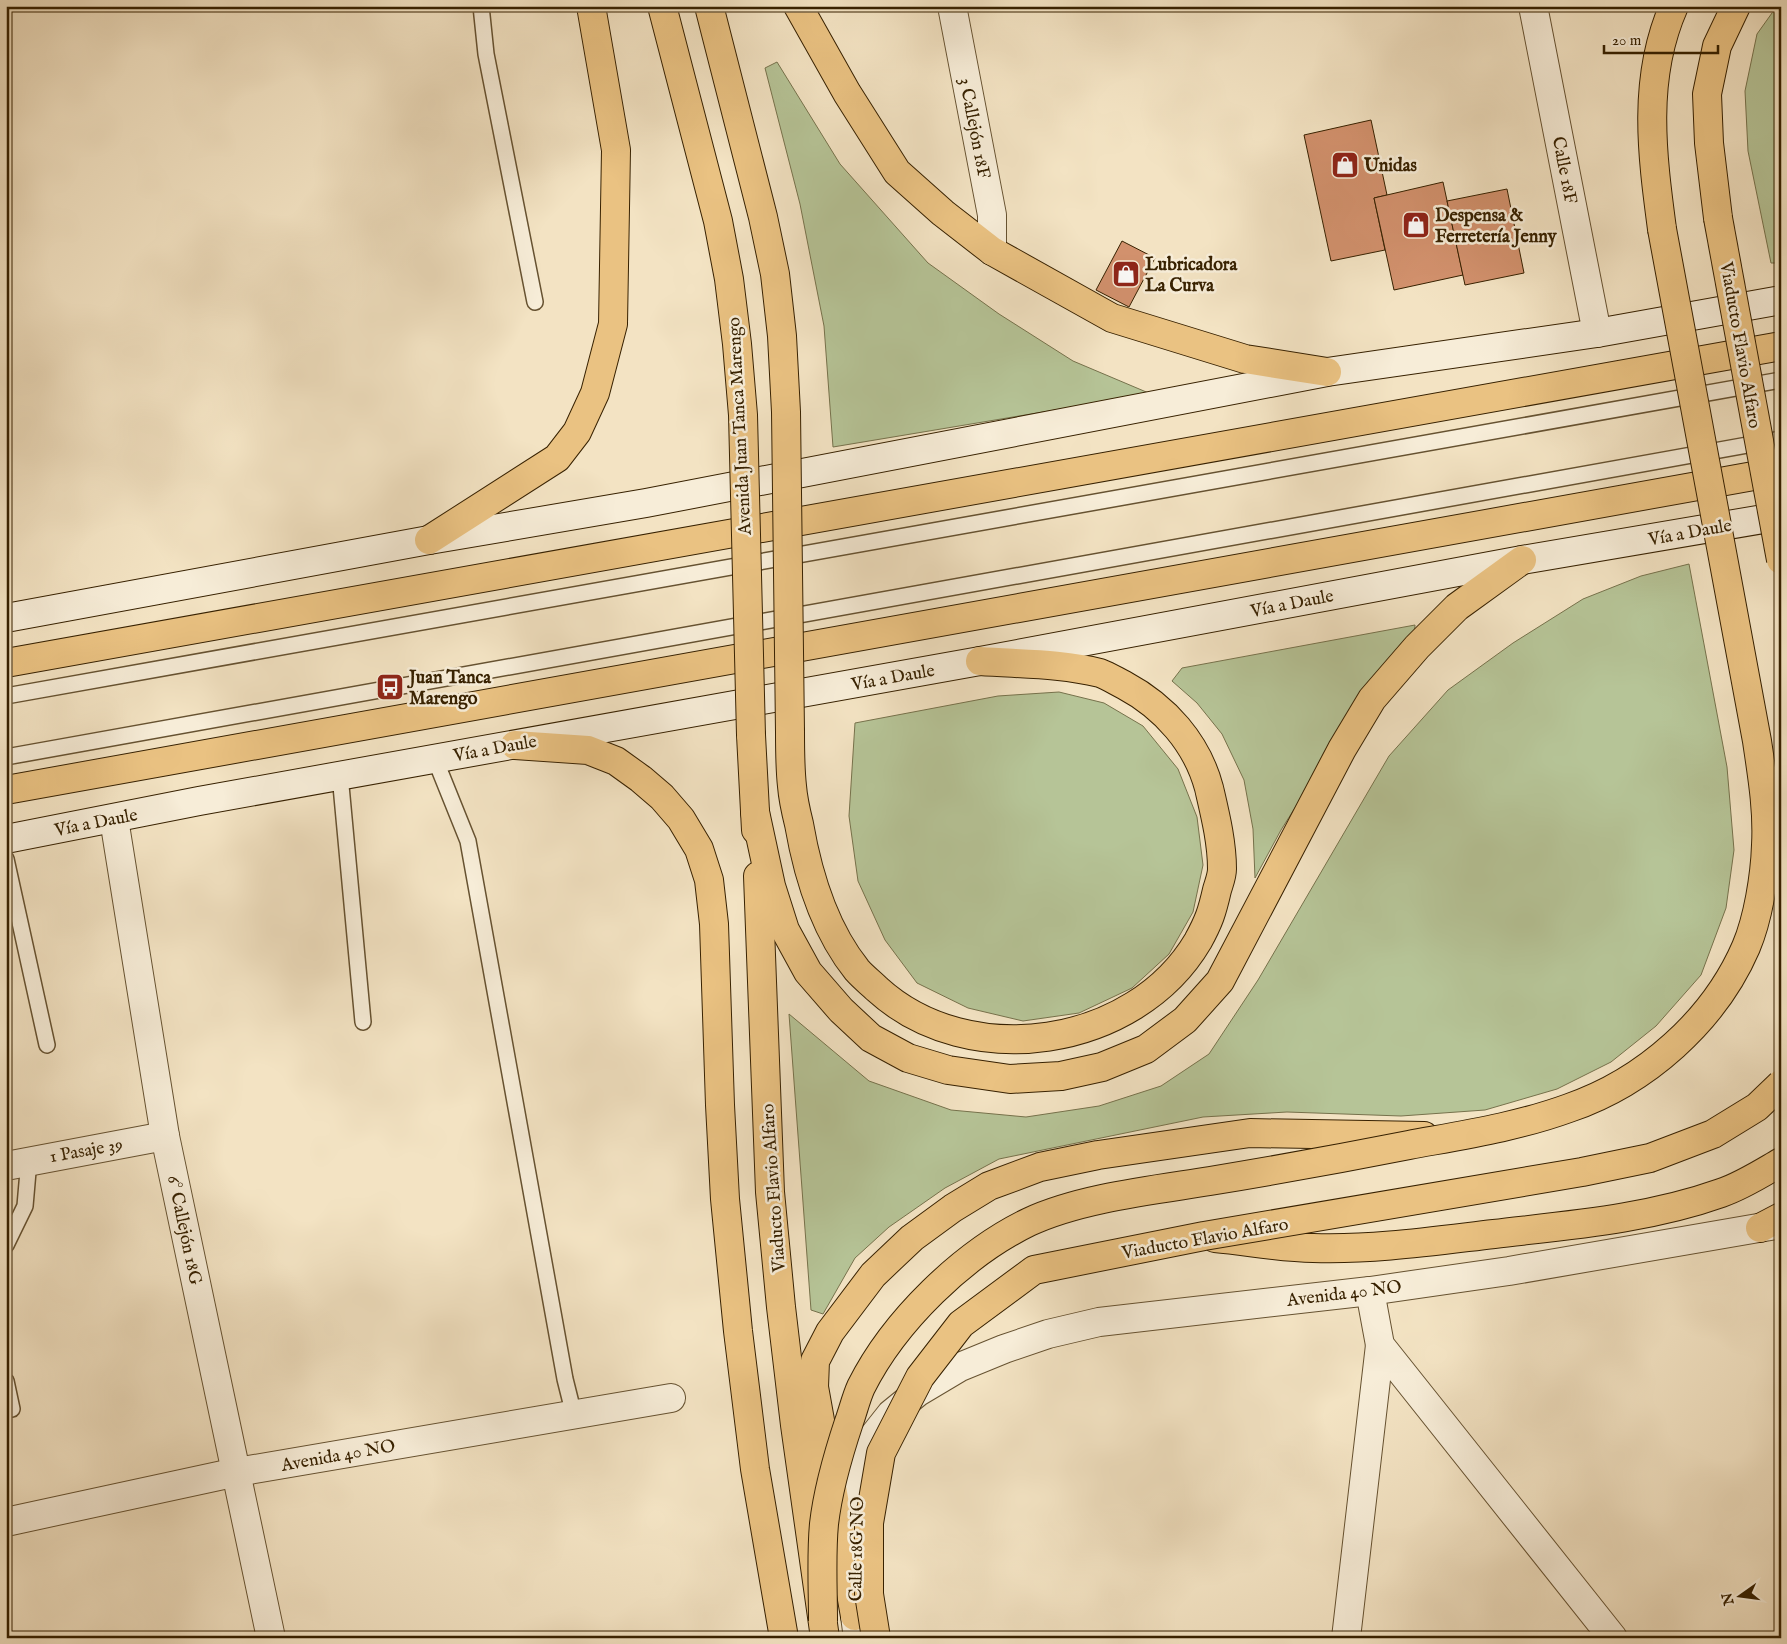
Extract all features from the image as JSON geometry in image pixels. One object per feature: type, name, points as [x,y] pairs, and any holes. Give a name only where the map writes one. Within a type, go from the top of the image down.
[{"type":"main road","points":[[429,540],[557,458],[577,432],[595,393],[613,324],[616,150],[591,6]]},
{"type":"main road","name":"Avenida Juan Tanca Marengo","points":[[662,6],[718,221],[729,278],[737,344],[742,415],[750,735]]},
{"type":"main road","points":[[709,6],[763,217],[775,274],[786,412],[792,786],[803,847],[814,891],[832,932],[858,972],[891,1002],[922,1020],[965,1034],[1006,1039],[1048,1038],[1087,1028],[1126,1012],[1163,985],[1188,957],[1210,919],[1222,870],[1217,819],[1204,772],[1186,739],[1168,715],[1141,694],[1102,674],[1057,666],[980,662]]},
{"type":"main road","points":[[798,6],[847,93],[897,172],[943,213],[992,251],[1112,318],[1245,359],[1327,372]]},
{"type":"main road","points":[[824,1629],[824,1525],[834,1470],[860,1389],[883,1350],[906,1322],[934,1290],[967,1261],[998,1239],[1031,1221],[1076,1206],[1139,1193],[1279,1170],[1455,1137],[1517,1124],[1571,1108],[1608,1092],[1645,1068],[1678,1043],[1706,1012],[1728,982],[1747,945],[1760,897],[1766,845],[1765,796],[1757,741],[1662,229],[1652,154],[1653,84],[1665,28],[1674,6]]},
{"type":"main road","name":"Viaducto Flavio Alfaro","points":[[1736,6],[1717,46],[1707,94],[1710,143],[1718,218],[1781,560]]},
{"type":"main road","points":[[6,663],[1781,346]]},
{"type":"main road","points":[[6,790],[1781,471]]},
{"type":"main road","points":[[755,812],[771,886],[785,930],[808,972],[840,1010],[871,1038],[908,1058],[948,1070],[1010,1079],[1061,1076],[1102,1067],[1146,1049],[1185,1020],[1220,981],[1342,749],[1372,699],[1417,647],[1457,607],[1522,560]]},
{"type":"main road","name":"Viaducto Flavio Alfaro","points":[[750,735],[763,989],[770,1192],[795,1425],[824,1629]]},
{"type":"main road","points":[[514,745],[588,750],[616,761],[662,797],[681,819],[699,849],[709,880],[714,924],[725,1190],[738,1331],[755,1469],[784,1638]]},
{"type":"main road","name":"Viaducto Flavio Alfaro","points":[[876,1638],[868,1594],[869,1523],[881,1454],[920,1377],[961,1324],[1034,1270],[1204,1236],[1582,1172],[1650,1158],[1713,1134],[1757,1108],[1781,1084]]},
{"type":"main road","points":[[857,1627],[814,1387],[815,1361],[830,1332],[873,1274],[912,1238],[946,1213],[989,1186],[1040,1167],[1098,1155],[1250,1133],[1455,1137]]},
{"type":"main road","points":[[1204,1236],[1312,1248],[1372,1246],[1595,1222],[1669,1208],[1722,1193],[1781,1162]]},
{"type":"street","name":"3 Callejón 18F","points":[[952,6],[992,215],[992,251]]},
{"type":"street","name":"Calle 18F","points":[[1534,6],[1597,333]]},
{"type":"street","points":[[6,618],[429,540],[646,503],[1327,372],[1597,333],[1781,300]]},
{"type":"street","name":"Vía a Daule","points":[[6,839],[200,801],[980,662],[1522,560],[1781,516]]},
{"type":"street","name":"6° Callejón 18G","points":[[114,819],[166,1136],[271,1638]]},
{"type":"street","name":"1 Pasaje 39","points":[[18,1163],[166,1136]]},
{"type":"street","name":"Avenida 40 NO","points":[[918,1392],[960,1367],[1004,1349],[1048,1334],[1099,1322],[1370,1290],[1509,1271],[1774,1223]]},
{"type":"street","points":[[1346,1638],[1380,1344],[1370,1290]]},
{"type":"street","points":[[1380,1344],[1614,1638]]},
{"type":"street","name":"Calle 18G NO","points":[[857,1627],[854,1510],[860,1473],[872,1438],[892,1414],[918,1392]]},
{"type":"street","name":"Avenida 40 NO","points":[[6,1522],[237,1472],[671,1398]]},
{"type":"lane","points":[[481,6],[486,54],[535,302]]},
{"type":"lane","points":[[6,696],[1781,380]]},
{"type":"lane","points":[[6,757],[1781,439]]},
{"type":"lane","points":[[435,759],[468,841],[565,1379],[574,1415]]},
{"type":"lane","points":[[340,776],[363,1022]]},
{"type":"lane","points":[[6,858],[47,1045]]},
{"type":"lane","points":[[6,1245],[25,1206],[18,1163]]},
{"type":"lane","points":[[6,1381],[12,1409]]},
{"type":"green space","points":[[1777,6],[1781,6],[1781,263],[1771,263],[1748,151],[1745,91],[1757,34]]},
{"type":"green space","points":[[777,62],[840,164],[928,263],[999,314],[1073,361],[1151,394],[833,447],[824,326],[800,204],[765,68]]},
{"type":"green space","points":[[1689,564],[1727,767],[1734,850],[1726,908],[1701,975],[1656,1026],[1611,1062],[1557,1089],[1485,1110],[1401,1116],[1287,1112],[1203,1117],[999,1159],[945,1188],[889,1227],[855,1258],[823,1314],[811,1310],[789,1014],[869,1081],[951,1110],[1026,1117],[1099,1106],[1161,1086],[1209,1054],[1258,980],[1389,756],[1448,690],[1513,643],[1583,599],[1641,576]]},
{"type":"green space","points":[[1415,625],[1414,637],[1332,749],[1281,830],[1255,878],[1253,829],[1244,780],[1222,734],[1197,703],[1172,681],[1182,668]]},
{"type":"green space","points":[[1059,692],[1104,703],[1143,726],[1178,769],[1197,817],[1203,865],[1193,912],[1169,954],[1132,988],[1079,1013],[1023,1021],[968,1008],[917,983],[885,940],[858,881],[849,816],[855,723],[998,696]]},
{"type":"building","name":"Unidas","points":[[1371,120],[1387,195],[1374,198],[1385,250],[1331,261],[1304,135]]},
{"type":"building","name":"Despensa & Ferretería Jenny","points":[[1443,182],[1463,275],[1394,290],[1374,198]]},
{"type":"building","points":[[1507,189],[1524,273],[1465,285],[1447,201]]},
{"type":"building","name":"Lubricadora La Curva","points":[[1122,241],[1155,258],[1129,307],[1096,290]]},
{"type":"place","name":"Unidas","points":[[1345,165]]},
{"type":"place","name":"Despensa & Ferretería Jenny","points":[[1416,225]]},
{"type":"place","name":"Lubricadora La Curva","points":[[1126,274]]},
{"type":"place","name":"Juan Tanca Marengo","points":[[390,687]]}]
